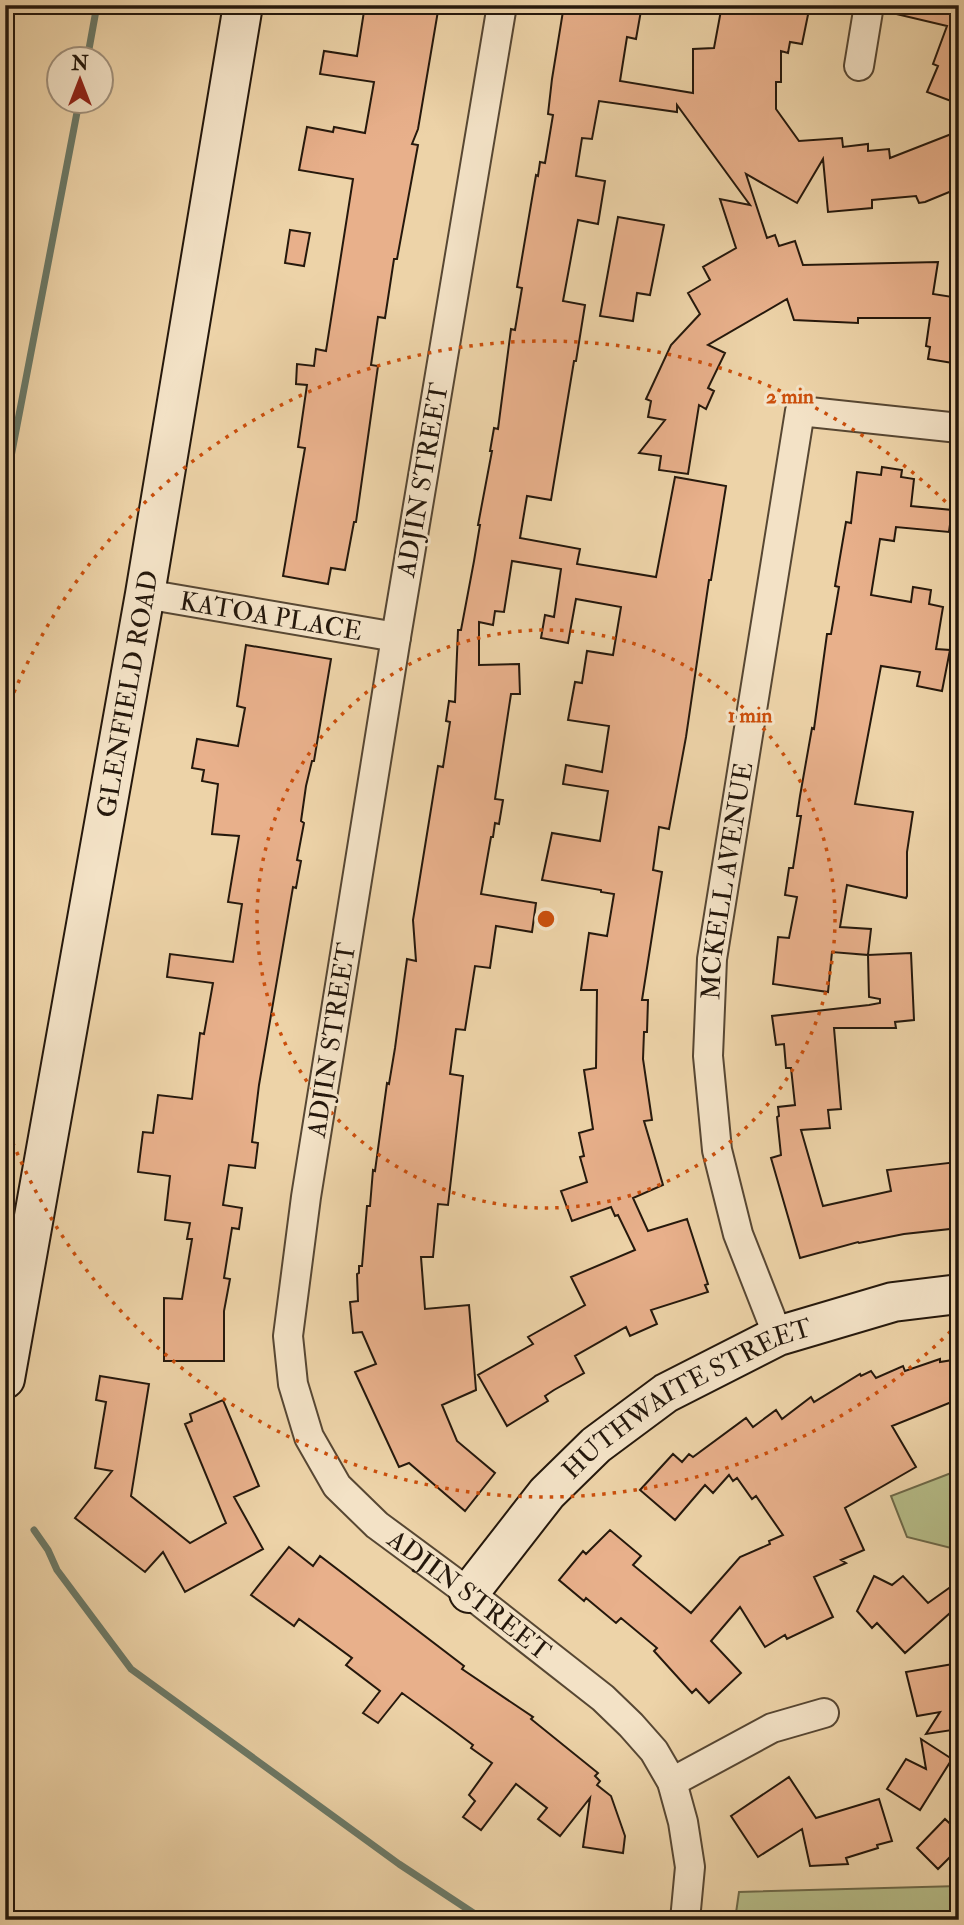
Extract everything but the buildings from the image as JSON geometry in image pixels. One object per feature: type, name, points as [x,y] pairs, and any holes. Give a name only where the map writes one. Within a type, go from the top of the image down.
[{"type":"main road","name":"GLENFIELD ROAD","points":[[5,1379],[145,594],[243,5]]},
{"type":"main road","name":"HUTHWAITE STREET","points":[[469,1593],[547,1493],[596,1445],[666,1393],[778,1336],[893,1302],[959,1294]]},
{"type":"street","name":"ADJIN STREET","points":[[502,5],[304,1209],[288,1336],[293,1384],[309,1437],[337,1486],[377,1525],[603,1698],[654,1751],[672,1782],[683,1822],[690,1867],[685,1920]]},
{"type":"street","points":[[859,65],[869,5]]},
{"type":"street","name":"MCKELL AVENUE","points":[[778,1336],[735,1222],[717,1150],[708,1056],[712,959],[800,411],[959,428]]},
{"type":"street","name":"KATOA PLACE","points":[[145,594],[396,638]]},
{"type":"street","points":[[672,1782],[772,1728],[824,1713]]},
{"type":"green space","points":[[959,1470],[959,1550],[907,1537],[891,1496]]},
{"type":"green space","points":[[959,1886],[959,1920],[735,1920],[739,1892]]},
{"type":"waterway","points":[[90,46],[97,5]]},
{"type":"waterway","points":[[5,488],[76,116]]},
{"type":"waterway","points":[[34,1530],[48,1550],[57,1570],[131,1669],[399,1864],[484,1920]]}]
